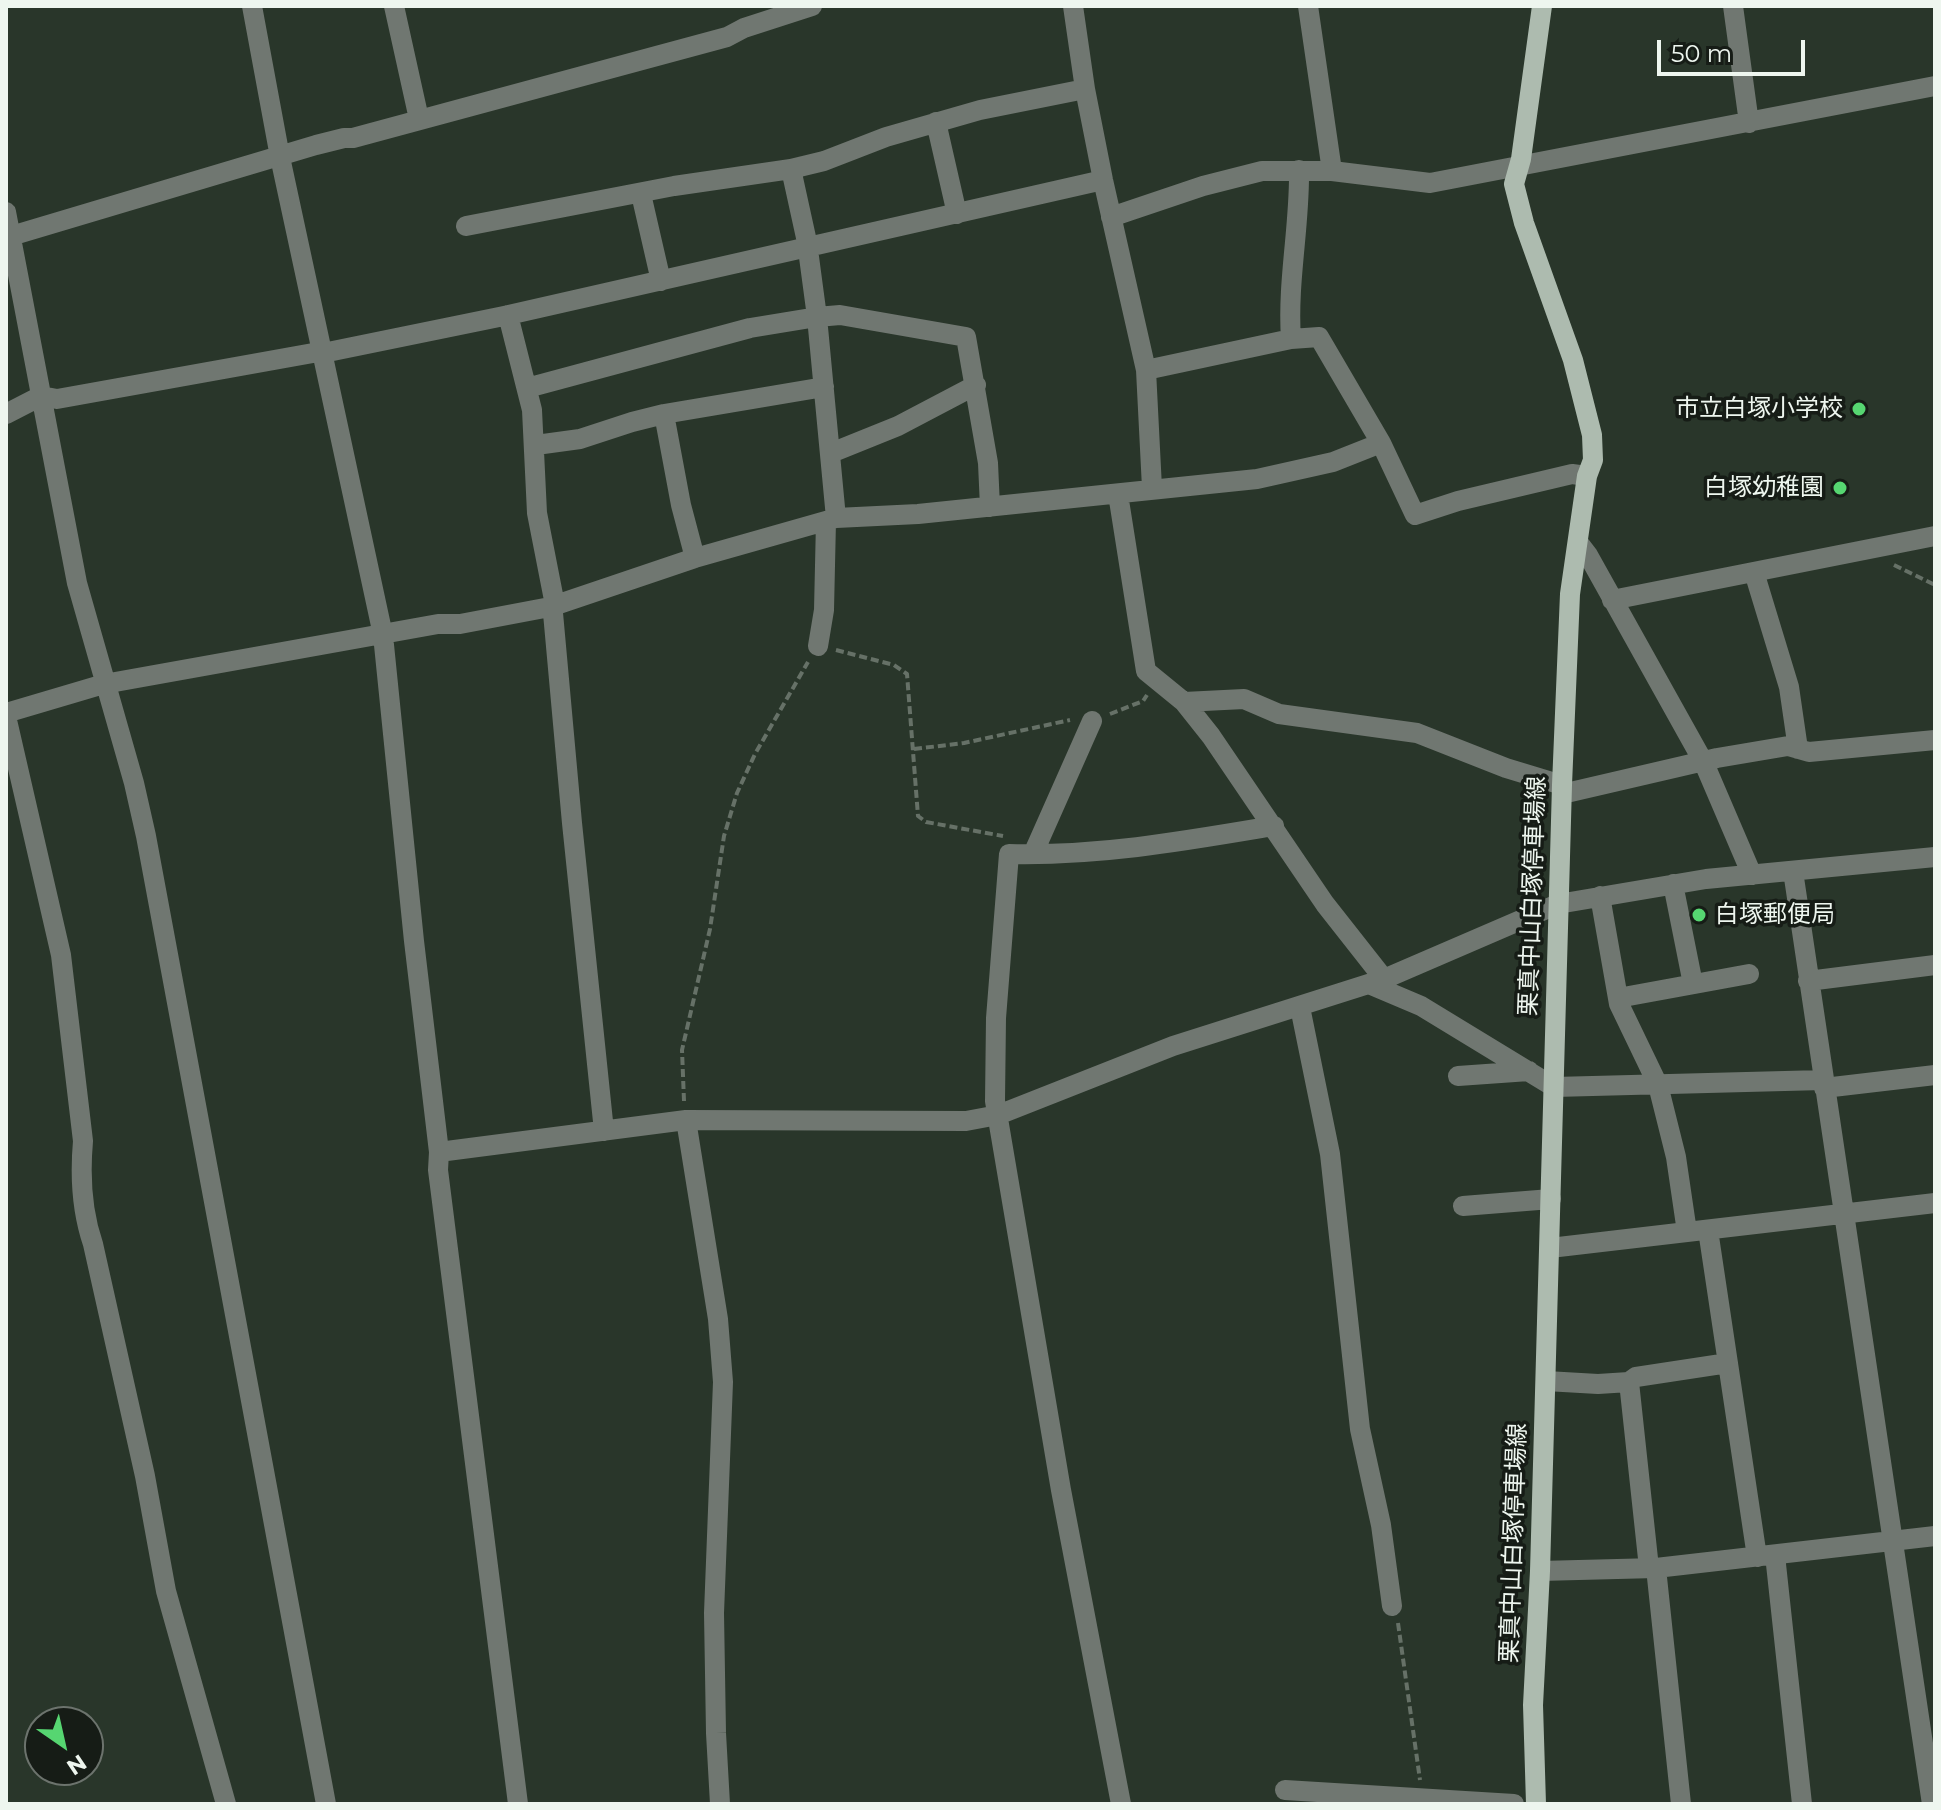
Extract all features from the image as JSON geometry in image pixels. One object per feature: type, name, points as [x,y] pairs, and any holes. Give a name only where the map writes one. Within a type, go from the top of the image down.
[{"type":"main road","name":"栗真中山白塚停車場線","points":[[1536,1804],[1533,1705],[1540,1571],[1558,904],[1570,594],[1587,476],[1593,460],[1592,435],[1573,360],[1524,223],[1514,184],[1520,167],[1542,6]]},
{"type":"street","points":[[252,6],[280,157],[383,635],[439,1152],[438,1170],[518,1804]]},
{"type":"street","points":[[394,6],[419,119]]},
{"type":"street","points":[[11,236],[316,145],[353,138],[727,37],[744,28],[812,6]]},
{"type":"street","points":[[1073,6],[1103,180],[1146,370],[1152,488]]},
{"type":"street","points":[[1308,6],[1332,171]]},
{"type":"street","points":[[1733,6],[1749,123]]},
{"type":"street","points":[[1111,217],[1203,186],[1262,171],[1332,171],[1430,183],[1935,86]]},
{"type":"street","points":[[466,226],[674,186],[791,169],[980,110],[1085,89]]},
{"type":"street","points":[[936,122],[957,214]]},
{"type":"street","points":[[791,169],[817,317],[831,453],[831,520],[818,646]]},
{"type":"street","points":[[1291,339],[1289,311],[1299,170]]},
{"type":"street","points":[[6,414],[41,396],[57,399],[323,353],[508,315],[1103,180]]},
{"type":"street","points":[[641,194],[661,281]]},
{"type":"street","points":[[6,212],[77,583],[146,836],[326,1804]]},
{"type":"street","points":[[508,315],[527,388],[536,445],[537,513],[553,613],[604,1131]]},
{"type":"street","points":[[527,388],[750,328],[817,317],[840,315],[966,337],[988,463],[990,507]]},
{"type":"street","points":[[1146,370],[1291,339],[1319,337],[1381,443],[1415,515],[1458,501],[1572,474],[1587,476]]},
{"type":"street","points":[[831,453],[898,426],[976,385]]},
{"type":"street","points":[[536,445],[580,439],[664,414],[824,387]]},
{"type":"street","points":[[664,414],[681,505],[695,558]]},
{"type":"street","points":[[226,1804],[166,1591],[145,1476],[86,1222],[83,1141],[61,955],[6,715],[104,684],[552,606],[695,558],[831,520],[1257,479],[1333,462],[1381,443]]},
{"type":"street","points":[[1118,494],[1146,671],[1184,702],[1274,826],[1377,982],[1554,1087],[1823,1084],[1935,1075]]},
{"type":"street","points":[[1612,600],[1935,536]]},
{"type":"street","points":[[1578,542],[1704,763],[1752,875]]},
{"type":"street","points":[[1754,572],[1789,687],[1798,749]]},
{"type":"street","points":[[1184,702],[1244,699],[1279,714],[1417,733],[1562,789],[1788,746],[1809,752],[1935,740]]},
{"type":"street","points":[[1033,854],[1092,721]]},
{"type":"street","points":[[1121,1804],[1061,1490],[995,1101],[996,1018],[1009,854],[1150,848],[1274,826]]},
{"type":"street","points":[[439,1152],[686,1120],[966,1121],[998,1115],[1173,1046],[1377,982],[1558,904],[1673,884],[1935,857]]},
{"type":"street","points":[[1793,871],[1932,1804]]},
{"type":"street","points":[[1673,884],[1693,984]]},
{"type":"street","points":[[1600,896],[1618,998],[1658,1085],[1676,1157],[1687,1232]]},
{"type":"street","points":[[1808,981],[1935,965]]},
{"type":"street","points":[[1618,998],[1749,974]]},
{"type":"street","points":[[1300,1007],[1330,1154],[1360,1429],[1381,1525],[1392,1606]]},
{"type":"street","points":[[1458,1076],[1529,1071]]},
{"type":"street","points":[[686,1120],[718,1319],[723,1382],[714,1613],[720,1804]]},
{"type":"street","points":[[1463,1206],[1551,1199]]},
{"type":"street","points":[[1550,1248],[1935,1203]]},
{"type":"street","points":[[1708,1230],[1728,1363],[1766,1556],[1802,1804]]},
{"type":"street","points":[[1546,1381],[1629,1382],[1636,1377],[1728,1363]]},
{"type":"street","points":[[1629,1382],[1681,1804]]},
{"type":"street","points":[[1540,1571],[1652,1568],[1935,1536]]},
{"type":"street","points":[[1285,1790],[1514,1804]]},
{"type":"path","points":[[1864,550],[1935,585]]},
{"type":"path","points":[[686,1120],[682,1050],[710,929],[724,836],[737,793],[755,754],[818,646],[880,660],[907,674],[918,816],[926,822],[1009,837],[1009,854]]},
{"type":"path","points":[[914,749],[964,743],[1077,719],[1092,721],[1143,701],[1155,678]]},
{"type":"path","points":[[1392,1606],[1396,1610],[1408,1677],[1423,1798]]},
{"type":"place","name":"市立白塚小学校","points":[[1859,409]]},
{"type":"place","name":"白塚幼稚園","points":[[1840,488]]},
{"type":"place","name":"白塚郵便局","points":[[1699,915]]}]
